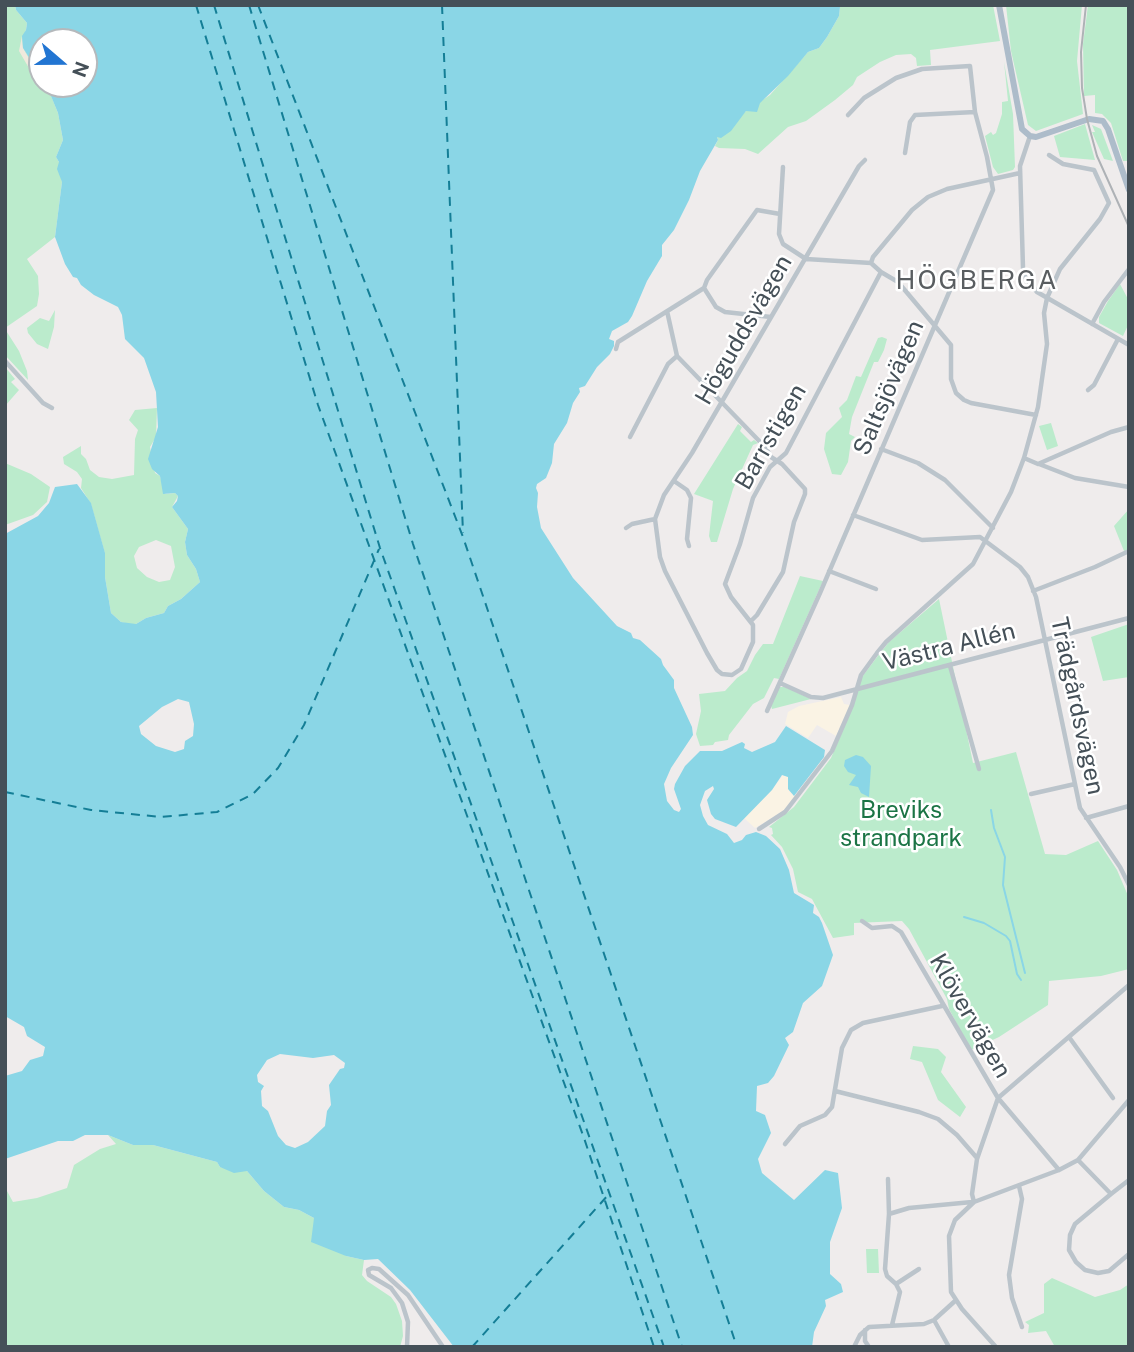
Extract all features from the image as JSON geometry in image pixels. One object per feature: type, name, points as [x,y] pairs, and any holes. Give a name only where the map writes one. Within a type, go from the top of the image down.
[{"type":"main road","points":[[999,5],[1022,130],[1030,136],[1040,136],[1089,119],[1103,121],[1129,190]]},
{"type":"street","points":[[848,115],[864,98],[896,78],[922,69],[970,65],[975,112],[992,178]]},
{"type":"street","points":[[905,153],[910,120],[915,115],[975,112]]},
{"type":"street","points":[[1030,136],[1021,159],[1020,173],[1024,273],[1030,286],[1129,345]]},
{"type":"street","points":[[759,829],[785,812],[825,762],[835,745],[861,675],[886,642],[973,564],[993,528],[1024,458],[1037,415],[1047,344],[1044,313],[1047,298],[1060,269],[1100,219],[1109,203],[1094,170],[1063,164],[1049,155]]},
{"type":"street","name":"Höguddsvägen","points":[[655,519],[660,503],[865,160]]},
{"type":"street","points":[[783,167],[780,239],[789,249],[806,259],[871,262],[898,282],[951,345],[953,387],[964,400],[1037,415]]},
{"type":"street","points":[[871,262],[912,210],[929,197],[947,188],[1020,173]]},
{"type":"street","name":"Saltsjövägen","points":[[767,710],[993,190],[992,178]]},
{"type":"street","points":[[616,349],[618,342],[704,288],[757,210],[780,214]]},
{"type":"street","points":[[1092,324],[1104,302],[1129,269]]},
{"type":"street","name":"Barrstigen","points":[[751,621],[730,597],[724,584],[740,544],[753,498],[770,467],[786,453],[881,272]]},
{"type":"street","points":[[704,288],[716,306],[725,312],[772,317]]},
{"type":"street","points":[[626,528],[655,519],[658,547],[665,570],[707,653],[722,674],[732,675],[741,669],[753,642],[754,630],[751,621],[783,572],[794,522],[806,494],[805,489],[677,356],[667,311]]},
{"type":"street","points":[[1088,390],[1094,385],[1118,339]]},
{"type":"street","points":[[630,437],[668,364],[677,356]]},
{"type":"street","points":[[5,361],[43,403],[51,408]]},
{"type":"street","points":[[1038,464],[1111,432],[1129,427]]},
{"type":"street","points":[[881,449],[918,463],[946,480],[993,528]]},
{"type":"street","points":[[1024,458],[1074,478],[1129,487]]},
{"type":"street","points":[[674,481],[687,490],[691,498],[687,538],[689,546]]},
{"type":"street","points":[[853,515],[922,540],[980,537],[986,540]]},
{"type":"street","name":"Trädgårdsvägen","points":[[986,540],[1020,567],[1033,591],[1080,808],[1129,885]]},
{"type":"street","points":[[1033,591],[1129,551]]},
{"type":"street","points":[[829,571],[876,589]]},
{"type":"street","name":"Västra Allén","points":[[780,683],[816,698],[823,698],[1129,618]]},
{"type":"street","points":[[950,666],[979,769]]},
{"type":"street","points":[[1031,794],[1075,784]]},
{"type":"street","points":[[1086,818],[1129,806]]},
{"type":"street","points":[[1120,867],[1129,866]]},
{"type":"street","name":"Klövervägen","points":[[862,921],[872,928],[892,926],[901,932],[998,1098],[977,1159],[973,1202]]},
{"type":"street","points":[[1059,1170],[998,1098],[1128,988]]},
{"type":"street","points":[[785,1144],[800,1126],[829,1112],[834,1103],[842,1048],[852,1030],[863,1023],[942,1006]]},
{"type":"street","points":[[1069,1037],[1113,1098]]},
{"type":"street","points":[[835,1091],[938,1119],[957,1135],[977,1159]]},
{"type":"street","points":[[889,1214],[909,1208],[973,1202],[1059,1170],[1078,1160],[1129,1100]]},
{"type":"street","points":[[1078,1160],[1111,1194]]},
{"type":"street","points":[[888,1180],[889,1214],[885,1269],[887,1277],[896,1284],[900,1296],[892,1325]]},
{"type":"street","points":[[1129,1180],[1075,1224],[1069,1235],[1069,1250],[1085,1270],[1098,1273],[1109,1271],[1129,1254]]},
{"type":"street","points":[[1019,1186],[1022,1199],[1009,1275],[1012,1298],[1022,1327]]},
{"type":"street","points":[[973,1202],[955,1220],[949,1236],[951,1292],[955,1301],[996,1347]]},
{"type":"street","points":[[407,1347],[408,1322],[402,1303],[391,1288],[369,1275],[370,1268],[379,1269],[408,1296],[443,1347]]},
{"type":"street","points":[[896,1284],[919,1269]]},
{"type":"street","points":[[854,1347],[865,1330],[877,1326],[924,1324],[934,1320],[955,1301]]},
{"type":"street","points":[[934,1320],[949,1347]]},
{"type":"street","points":[[865,1330],[865,1341],[869,1347]]},
{"type":"shaded area","points":[[841,697],[844,704],[850,705],[836,736],[817,725],[808,738],[785,724],[788,712],[799,706]]},
{"type":"shaded area","points":[[783,775],[788,777],[789,791],[796,797],[783,811],[755,828],[744,818]]},
{"type":"green space","points":[[5,5],[15,5],[27,23],[23,48],[28,56],[28,98],[52,98],[58,113],[63,140],[56,157],[62,182],[55,237],[27,259],[38,276],[37,306],[5,328]]},
{"type":"green space","points":[[993,5],[1000,41],[930,50],[931,65],[917,66],[916,58],[911,54],[896,55],[857,77],[853,85],[835,100],[806,121],[788,127],[758,154],[745,149],[715,146],[717,137],[746,111],[770,95],[808,52],[819,48],[839,16],[840,7]]},
{"type":"green space","points":[[1006,5],[1082,5],[1077,61],[1083,114],[1036,131],[1028,125],[1011,51]]},
{"type":"green space","points":[[1088,5],[1129,5],[1129,161],[1123,161],[1111,123],[1102,114],[1095,113],[1095,95],[1084,96],[1083,44]]},
{"type":"green space","points":[[1004,62],[1013,114],[1015,167],[998,174],[993,167],[985,136],[991,132],[993,135],[996,133],[1002,114],[1002,102],[1008,101]]},
{"type":"green space","points":[[1085,124],[1095,160],[1060,157],[1054,136]]},
{"type":"green space","points":[[1092,125],[1101,129],[1113,161],[1104,159],[1092,132],[1095,132]]},
{"type":"green space","points":[[1120,284],[1129,301],[1129,323],[1123,336],[1099,323],[1099,317]]},
{"type":"green space","points":[[55,310],[48,349],[37,344],[27,328],[40,318],[49,321]]},
{"type":"green space","points":[[5,329],[19,351],[28,380],[5,355]]},
{"type":"green space","points":[[878,338],[887,339],[884,350],[878,362],[874,362],[852,417],[849,434],[855,437],[851,441],[848,462],[841,475],[832,474],[824,449],[826,433],[842,417],[839,408],[847,400],[856,376],[861,377]]},
{"type":"green space","points":[[5,367],[15,379],[11,382],[19,390],[5,406]]},
{"type":"green space","points":[[157,408],[156,437],[150,447],[155,473],[160,476],[165,494],[175,493],[178,496],[172,507],[188,529],[185,542],[187,555],[200,582],[181,599],[168,606],[164,613],[129,624],[121,622],[111,613],[105,577],[105,554],[91,504],[81,488],[82,479],[77,472],[64,464],[63,457],[81,446],[81,454],[90,470],[99,477],[112,479],[134,475],[135,439],[138,430],[129,420],[135,410]],"holes":[[[156,540],[171,546],[175,567],[170,580],[159,582],[147,577],[137,568],[134,556],[139,547]]]},
{"type":"green space","points":[[1051,423],[1058,446],[1047,450],[1039,426]]},
{"type":"green space","points":[[738,424],[742,427],[740,431],[751,442],[754,440],[758,443],[753,445],[733,489],[717,542],[711,542],[709,536],[713,501],[694,494]]},
{"type":"green space","points":[[5,463],[31,474],[50,487],[47,502],[33,515],[5,525]]},
{"type":"green space","points":[[1129,509],[1129,549],[1124,551],[1114,526]]},
{"type":"green space","points":[[800,576],[823,581],[779,679],[774,678],[764,698],[753,704],[728,740],[700,746],[696,734],[701,711],[699,694],[725,691],[747,671],[763,644],[773,644]]},
{"type":"green space","name":"Breviks strandpark","points":[[939,599],[973,763],[1016,752],[1045,854],[1066,855],[1098,841],[1117,870],[1129,898],[1129,969],[1101,976],[1049,981],[1048,1005],[999,1037],[971,1050],[949,1009],[947,999],[902,921],[854,923],[854,935],[833,938],[812,899],[798,892],[793,869],[782,847],[771,835],[772,828],[769,827],[794,807],[831,758],[862,677],[889,642]]},
{"type":"green space","points":[[1129,624],[1129,677],[1103,681],[1091,637]]},
{"type":"green space","points":[[779,687],[785,687],[811,699],[772,709]]},
{"type":"green space","points":[[913,1046],[938,1049],[946,1057],[941,1072],[966,1107],[960,1117],[938,1100],[922,1062],[910,1059]]},
{"type":"green space","points":[[108,1135],[133,1145],[153,1145],[217,1162],[220,1167],[247,1171],[264,1191],[284,1207],[299,1210],[314,1218],[346,1256],[364,1260],[362,1275],[396,1304],[402,1321],[403,1336],[400,1347],[5,1347],[5,1192],[7,1191],[13,1202],[37,1198],[67,1188],[74,1165],[100,1149],[116,1144]]},
{"type":"green space","points":[[866,1249],[878,1249],[879,1273],[867,1273]]},
{"type":"green space","points":[[1052,1278],[1095,1297],[1120,1290],[1129,1284],[1129,1347],[1055,1347],[1046,1331],[1028,1333],[1029,1325],[1025,1322],[1044,1313],[1044,1284]]},
{"type":"sand","points":[[22,36],[28,66],[19,51]]},
{"type":"water","points":[[15,5],[846,5],[840,7],[839,16],[819,48],[808,52],[760,103],[757,112],[746,111],[731,131],[721,138],[717,137],[718,140],[700,171],[674,230],[662,245],[662,256],[647,281],[632,316],[628,322],[612,331],[609,339],[614,341],[614,346],[610,354],[597,367],[585,386],[579,388],[580,392],[573,403],[567,423],[554,444],[552,463],[546,478],[537,484],[536,488],[541,528],[573,578],[617,626],[631,633],[633,638],[640,640],[661,659],[674,680],[674,688],[693,735],[671,768],[664,784],[667,801],[674,810],[679,812],[681,809],[674,789],[675,784],[685,766],[700,751],[722,751],[742,742],[745,744],[744,748],[752,752],[775,742],[786,726],[825,750],[824,757],[794,796],[788,789],[788,777],[782,775],[772,790],[736,827],[715,819],[711,814],[707,800],[714,789],[713,786],[705,791],[700,805],[708,825],[727,834],[734,843],[756,832],[766,836],[780,849],[789,870],[794,893],[814,905],[813,913],[822,923],[833,955],[822,986],[803,1003],[793,1032],[785,1038],[789,1045],[774,1076],[768,1083],[757,1086],[756,1111],[765,1115],[771,1133],[758,1159],[762,1173],[794,1200],[825,1170],[838,1173],[842,1208],[830,1242],[830,1274],[841,1284],[843,1292],[825,1300],[826,1306],[814,1332],[812,1347],[454,1347],[410,1290],[378,1259],[364,1260],[346,1256],[311,1242],[314,1218],[299,1210],[284,1207],[264,1191],[247,1171],[234,1173],[220,1167],[217,1162],[153,1145],[133,1145],[108,1135],[85,1135],[73,1141],[58,1141],[5,1159],[5,1076],[22,1071],[30,1060],[43,1056],[45,1047],[27,1036],[24,1027],[5,1016],[5,534],[38,516],[49,503],[55,487],[77,484],[91,503],[105,553],[105,577],[111,613],[121,622],[136,624],[164,613],[168,606],[181,599],[200,582],[187,555],[185,542],[188,529],[172,507],[178,496],[175,493],[163,494],[160,476],[152,469],[148,459],[158,427],[156,392],[144,358],[125,339],[122,315],[118,307],[94,295],[73,277],[55,237],[62,182],[56,157],[63,140],[58,113],[52,98],[98,98],[98,28],[28,28],[28,56],[23,48],[22,36],[27,23]],"holes":[[[178,699],[189,702],[194,724],[193,736],[185,741],[184,749],[175,752],[156,746],[141,734],[139,726],[162,707]],[[280,1054],[313,1058],[334,1055],[345,1063],[344,1068],[340,1069],[329,1085],[331,1105],[327,1111],[325,1126],[308,1142],[295,1148],[286,1145],[278,1136],[268,1111],[262,1106],[261,1091],[264,1086],[258,1082],[257,1075],[267,1060]]]},
{"type":"water","points":[[856,755],[863,757],[871,766],[869,797],[861,793],[858,787],[849,785],[856,775],[848,772],[844,766],[845,760]]},
{"type":"waterway","points":[[991,810],[994,828],[1005,857],[1003,885],[1025,973]]},
{"type":"waterway","points":[[964,917],[984,923],[1006,936],[1010,941],[1017,974],[1021,980]]},
{"type":"ferry route","points":[[196,5],[318,405],[584,1138],[654,1347]]},
{"type":"ferry route","points":[[214,5],[380,548],[664,1347]]},
{"type":"ferry route","points":[[249,5],[413,544],[682,1347]]},
{"type":"ferry route","points":[[258,5],[463,537],[737,1347]]},
{"type":"ferry route","points":[[442,5],[463,533]]},
{"type":"ferry route","points":[[5,792],[91,810],[161,817],[217,812],[253,794],[278,768],[304,725],[379,549]]},
{"type":"ferry route","points":[[472,1347],[609,1194]]},
{"type":"tram line","points":[[1086,5],[1081,52],[1082,88],[1087,119],[1097,156],[1129,227]]},
{"type":"district","name":"HÖGBERGA","points":[[977,281]]}]
